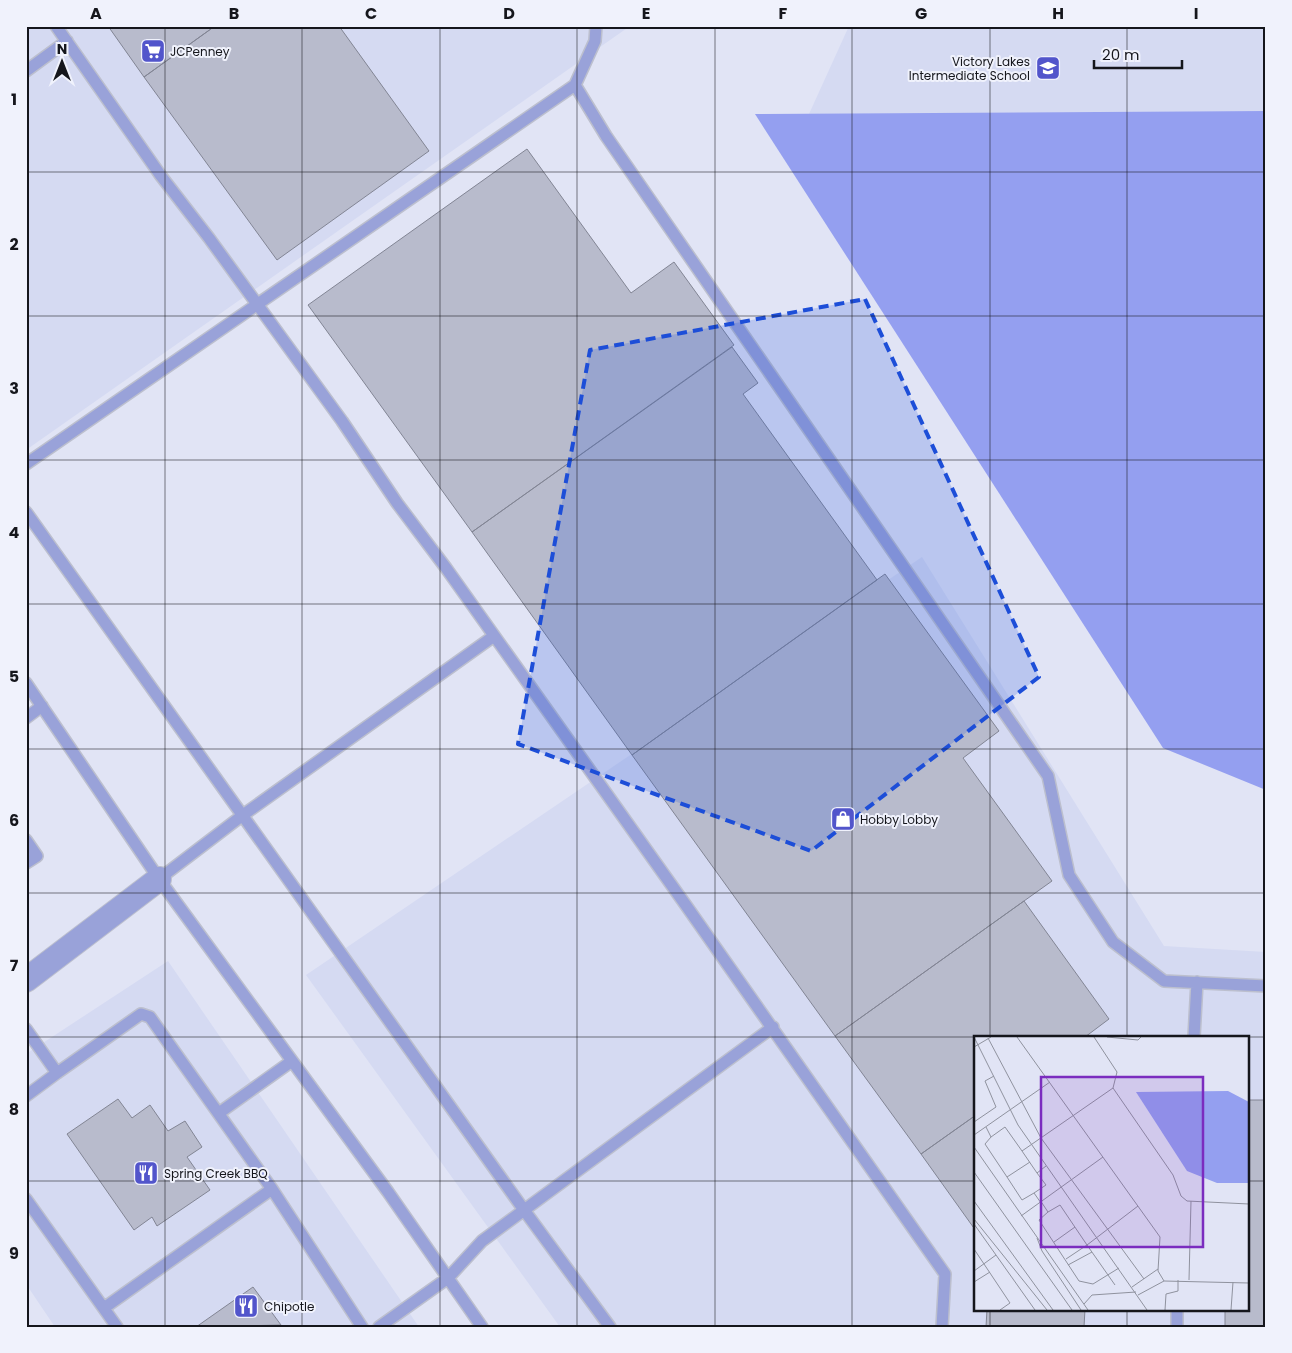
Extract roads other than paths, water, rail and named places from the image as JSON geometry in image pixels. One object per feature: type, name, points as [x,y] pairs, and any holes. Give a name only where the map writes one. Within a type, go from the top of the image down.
[{"type":"street","points":[[26,980],[159,879]]},
{"type":"lane","points":[[56,26],[161,176],[209,238],[342,422],[397,503],[773,1027],[945,1274],[942,1327]]},
{"type":"lane","points":[[26,464],[575,85],[595,41],[596,26]]},
{"type":"lane","points":[[26,71],[68,41]]},
{"type":"lane","points":[[575,85],[618,152],[1048,776],[1069,875],[1113,942],[1164,981],[1266,986]]},
{"type":"lane","points":[[26,512],[524,1210],[610,1327]]},
{"type":"lane","points":[[159,879],[243,815],[494,636]]},
{"type":"lane","points":[[26,683],[159,879],[388,1192],[482,1327]]},
{"type":"lane","points":[[26,718],[42,706]]},
{"type":"lane","points":[[26,840],[37,856],[26,863]]},
{"type":"lane","points":[[1194,1036],[1197,982]]},
{"type":"lane","points":[[26,1096],[141,1014],[150,1016],[272,1189],[362,1327]]},
{"type":"lane","points":[[379,1327],[448,1278],[482,1241],[773,1027]]},
{"type":"lane","points":[[26,1029],[57,1073]]},
{"type":"lane","points":[[219,1113],[292,1061]]},
{"type":"lane","points":[[104,1308],[272,1189]]},
{"type":"lane","points":[[26,1199],[117,1327]]},
{"type":"lane","points":[[1177,1327],[1178,1310]]},
{"type":"water","points":[[1266,111],[1266,790],[1163,748],[755,114]]},
{"type":"place","name":"JCPenney","points":[[153,51]]},
{"type":"place","name":"Victory Lakes Intermediate School","points":[[1048,68]]},
{"type":"place","name":"Hobby Lobby","points":[[843,819]]},
{"type":"place","name":"Spring Creek BBQ","points":[[146,1173]]},
{"type":"place","name":"Chipotle","points":[[246,1306]]}]
